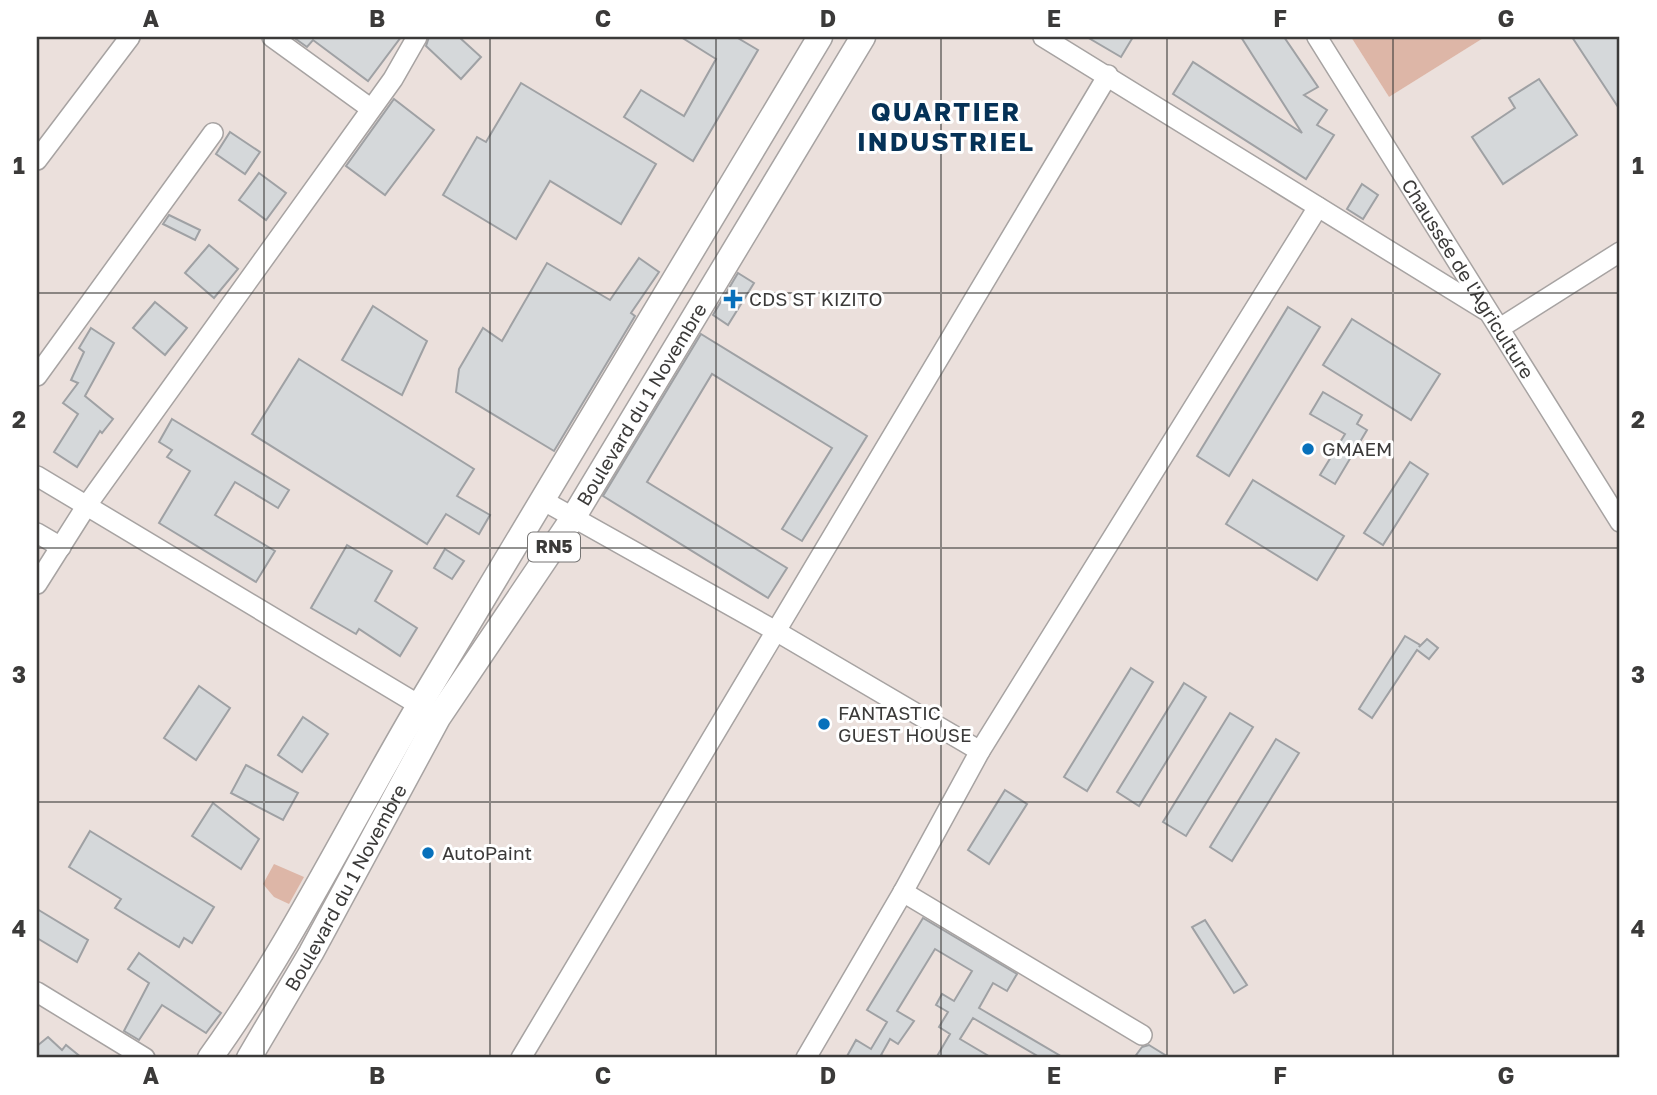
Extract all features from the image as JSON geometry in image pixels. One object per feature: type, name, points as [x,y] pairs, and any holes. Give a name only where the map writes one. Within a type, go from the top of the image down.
[{"type":"main road","name":"Boulevard du 1 Novembre","points":[[248,1058],[311,953],[429,711],[544,501],[820,37]]},
{"type":"main road","name":"Boulevard du 1 Novembre","points":[[210,1058],[246,1009],[429,711],[573,518],[863,37]]},
{"type":"main road","points":[[709,225],[739,244]]},
{"type":"main road","points":[[286,941],[311,953]]},
{"type":"street","points":[[37,160],[130,37]]},
{"type":"street","points":[[272,37],[370,108]]},
{"type":"street","points":[[37,584],[87,505],[393,79],[417,37]]},
{"type":"street","points":[[1043,37],[1108,75],[1495,321],[1620,252]]},
{"type":"street","name":"Chaussée de l'Agriculture","points":[[1317,37],[1495,321],[1614,498],[1620,522]]},
{"type":"street","points":[[521,1058],[774,630],[1108,75]]},
{"type":"street","points":[[37,376],[213,133]]},
{"type":"street","points":[[806,1058],[903,892],[980,751],[1318,207]]},
{"type":"street","points":[[37,476],[429,711]]},
{"type":"street","points":[[544,501],[774,630],[980,751]]},
{"type":"street","points":[[37,533],[61,547]]},
{"type":"street","points":[[903,892],[1142,1035]]},
{"type":"street","points":[[37,992],[145,1058]]},
{"type":"shaded area","points":[[37,37],[1351,37],[1389,97],[1485,37],[1620,37],[1620,1058],[37,1058]]},
{"type":"shaded area","points":[[1351,37],[1485,37],[1389,97]]},
{"type":"shaded area","points":[[274,864],[304,877],[289,904],[274,897],[263,884]]},
{"type":"building","points":[[293,37],[401,37],[368,81],[313,40],[307,47]]},
{"type":"building","points":[[429,37],[459,37],[481,57],[461,79],[426,46]]},
{"type":"building","points":[[681,37],[736,37],[758,50],[693,161],[624,117],[641,90],[684,116],[716,59]]},
{"type":"building","points":[[1087,37],[1133,37],[1121,57]]},
{"type":"building","points":[[1241,37],[1284,37],[1318,87],[1304,95],[1327,110],[1317,125],[1334,135],[1306,179],[1173,94],[1193,62],[1302,133]]},
{"type":"building","points":[[1572,37],[1620,37],[1620,110]]},
{"type":"building","points":[[1539,79],[1577,135],[1503,184],[1472,137],[1515,108],[1509,98]]},
{"type":"building","points":[[521,83],[656,164],[621,224],[550,181],[516,239],[443,195],[477,137],[486,142]]},
{"type":"building","points":[[394,99],[434,130],[385,195],[346,166]]},
{"type":"building","points":[[230,132],[260,152],[245,174],[216,154]]},
{"type":"building","points":[[259,173],[286,193],[266,220],[239,200]]},
{"type":"building","points":[[1362,184],[1378,195],[1363,219],[1347,209]]},
{"type":"building","points":[[169,215],[200,230],[195,240],[163,224]]},
{"type":"building","points":[[209,245],[238,269],[214,298],[185,273]]},
{"type":"building","points":[[639,258],[659,272],[631,313],[635,316],[554,451],[456,392],[459,369],[483,328],[502,341],[547,263],[610,300]]},
{"type":"building","name":"CDS ST KIZITO","points":[[738,273],[754,283],[728,325],[713,315]]},
{"type":"building","points":[[155,302],[187,328],[165,355],[133,328]]},
{"type":"building","points":[[373,306],[427,341],[402,395],[342,360]]},
{"type":"building","points":[[1288,307],[1320,327],[1229,476],[1197,456]]},
{"type":"building","points":[[1352,319],[1440,374],[1411,420],[1323,365]]},
{"type":"building","points":[[91,328],[114,343],[85,396],[113,419],[102,433],[100,431],[77,467],[54,452],[78,414],[63,403],[78,383],[71,380],[84,352],[79,348]]},
{"type":"building","points":[[701,334],[867,436],[802,541],[782,529],[832,448],[712,374],[647,482],[787,568],[768,598],[603,496]]},
{"type":"building","points":[[299,359],[474,469],[457,496],[490,515],[479,534],[446,514],[427,544],[252,434]]},
{"type":"building","points":[[1323,392],[1362,415],[1357,424],[1367,430],[1335,484],[1320,475],[1345,434],[1310,414]]},
{"type":"building","points":[[172,419],[289,490],[278,508],[235,482],[215,515],[275,551],[256,582],[159,523],[190,471],[167,457],[172,450],[159,442]]},
{"type":"building","points":[[1410,462],[1428,474],[1383,545],[1364,533]]},
{"type":"building","points":[[1253,480],[1344,536],[1317,580],[1226,524]]},
{"type":"building","points":[[347,545],[392,571],[375,601],[417,628],[400,656],[359,629],[356,634],[311,608]]},
{"type":"building","points":[[445,549],[464,561],[452,579],[434,568]]},
{"type":"building","points":[[1405,636],[1420,645],[1419,647],[1427,639],[1438,648],[1429,659],[1417,650],[1372,718],[1359,709]]},
{"type":"building","points":[[1131,668],[1153,682],[1087,791],[1064,777]]},
{"type":"building","points":[[1184,683],[1206,697],[1139,806],[1117,792]]},
{"type":"building","points":[[199,686],[230,708],[196,760],[164,738]]},
{"type":"building","points":[[1230,713],[1253,727],[1186,836],[1163,822]]},
{"type":"building","points":[[303,717],[328,734],[302,772],[278,755]]},
{"type":"building","points":[[1276,739],[1299,753],[1232,861],[1210,847]]},
{"type":"building","points":[[246,765],[298,793],[283,820],[231,793]]},
{"type":"building","points":[[1005,790],[1027,804],[989,864],[968,850]]},
{"type":"building","points":[[213,803],[259,839],[241,869],[192,836]]},
{"type":"building","points":[[90,831],[214,907],[192,943],[184,938],[179,947],[115,908],[121,899],[69,867]]},
{"type":"building","points":[[37,909],[88,940],[77,962],[37,938]]},
{"type":"building","points":[[923,918],[1017,974],[1007,991],[993,983],[979,1008],[1064,1058],[1041,1058],[973,1018],[960,1039],[992,1058],[936,1058],[950,1034],[939,1027],[948,1012],[936,1005],[942,994],[954,1001],[972,971],[935,949],[897,1011],[914,1021],[898,1044],[890,1039],[881,1055],[887,1058],[846,1058],[856,1040],[871,1049],[887,1022],[867,1010]]},
{"type":"building","points":[[1205,920],[1247,985],[1234,993],[1192,927]]},
{"type":"building","points":[[139,953],[221,1013],[206,1033],[162,1005],[139,1040],[124,1031],[149,983],[128,969]]},
{"type":"building","points":[[48,1037],[62,1050],[66,1045],[82,1058],[37,1058],[37,1046]]},
{"type":"building","points":[[1149,1045],[1170,1058],[1134,1058],[1142,1047]]},
{"type":"place","name":"CDS ST KIZITO","points":[[733,299]]},
{"type":"place","name":"GMAEM","points":[[1308,449]]},
{"type":"place","name":"FANTASTIC GUEST HOUSE","points":[[824,724]]},
{"type":"place","name":"AutoPaint","points":[[428,853]]},
{"type":"district","name":"QUARTIER INDUSTRIEL","points":[[946,127]]}]
